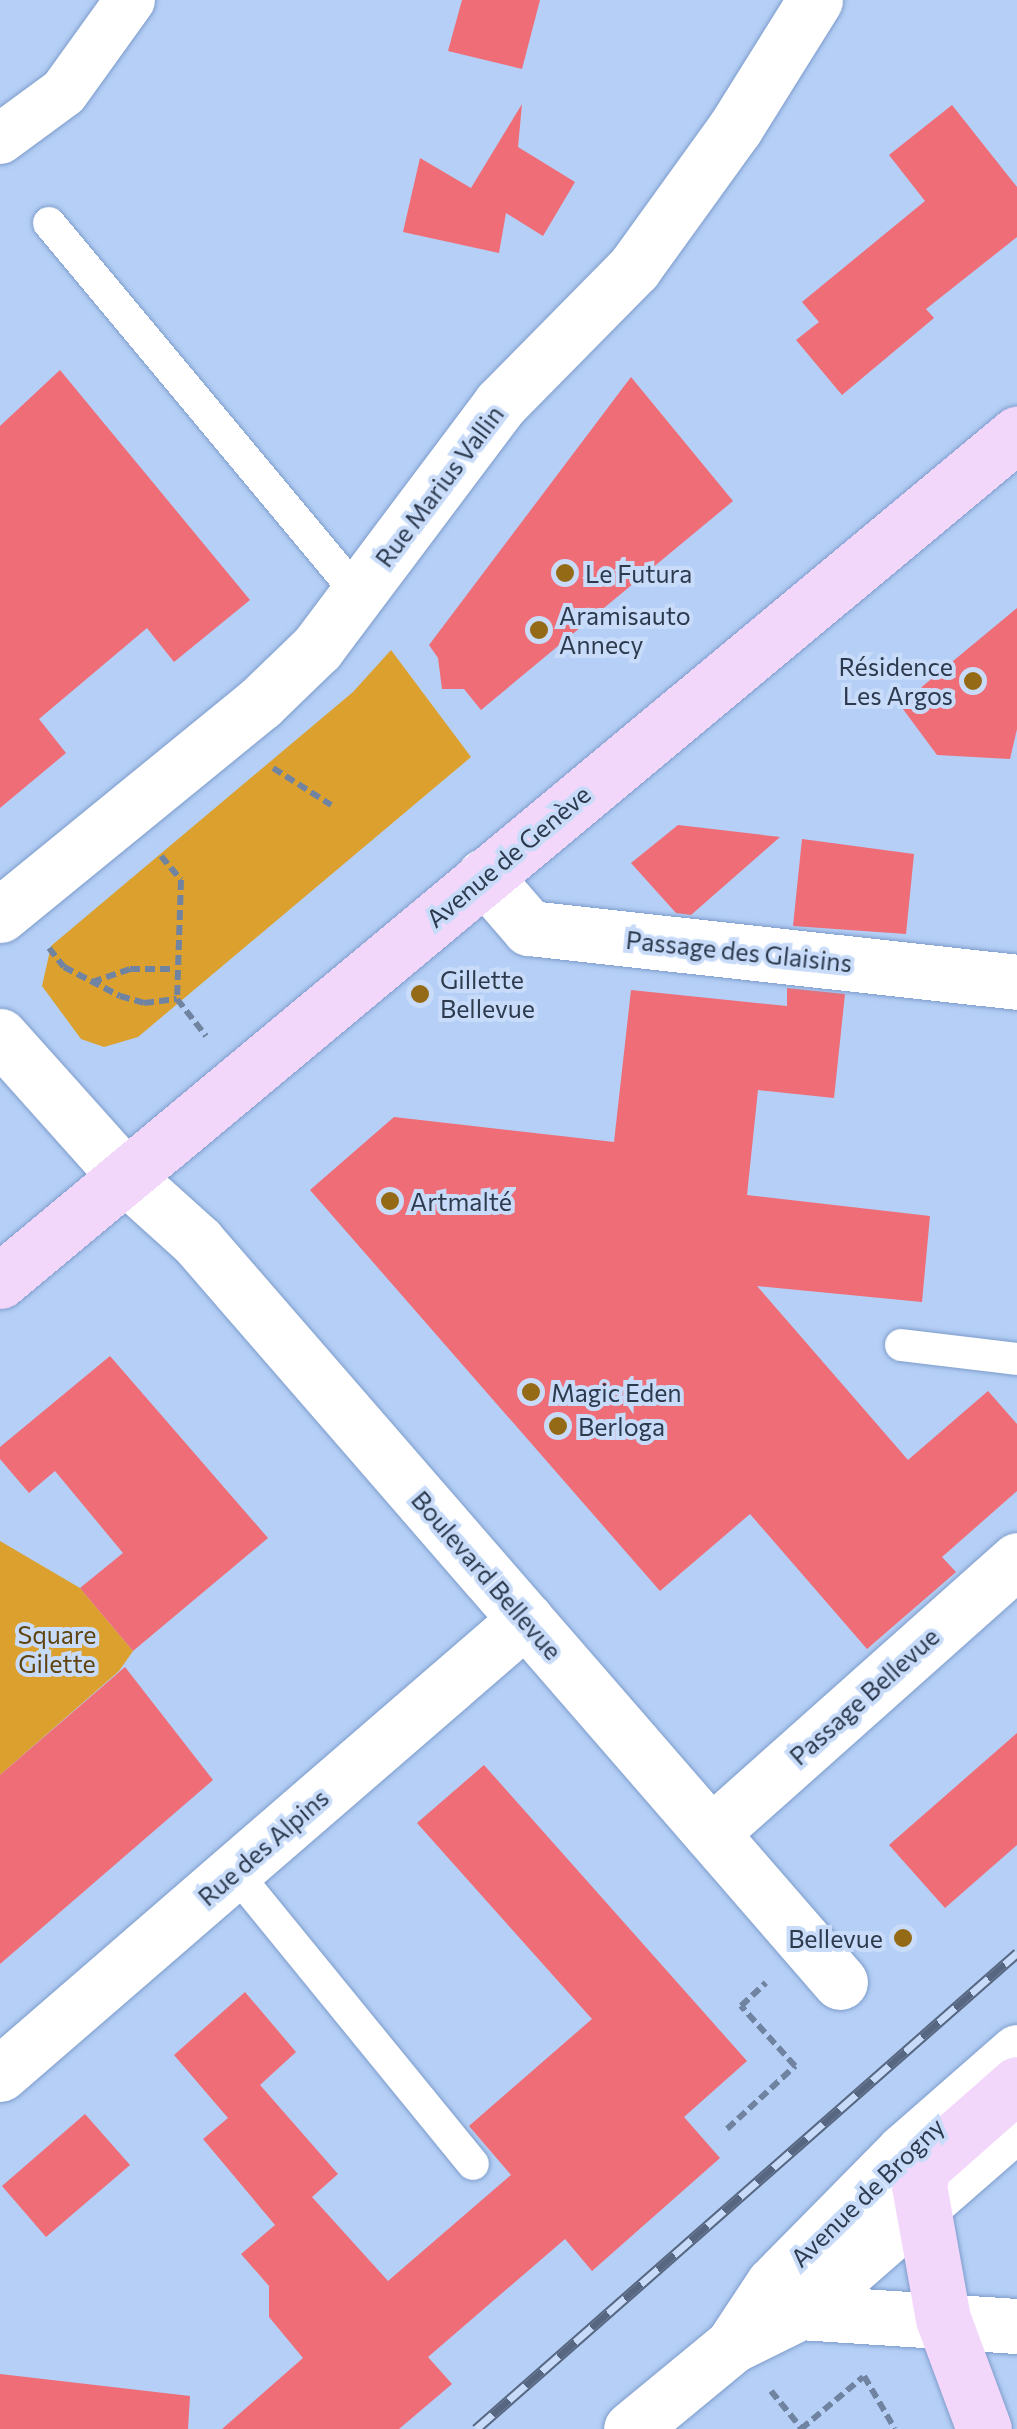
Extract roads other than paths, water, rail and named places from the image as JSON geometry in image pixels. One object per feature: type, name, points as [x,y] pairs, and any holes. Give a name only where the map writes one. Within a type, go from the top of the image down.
[{"type":"main road","name":"Avenue de Genève","points":[[0,1282],[1017,434]]},
{"type":"main road","name":"Avenue de Brogny","points":[[921,2188],[1017,2084]]},
{"type":"main road","points":[[921,2188],[944,2319],[984,2429]]},
{"type":"street","points":[[0,139],[64,92],[130,0]]},
{"type":"street","name":"Rue Marius Vallin","points":[[7,909],[260,703],[317,648],[500,404],[634,268],[815,0]]},
{"type":"street","name":"Passage des Glaisins","points":[[484,876],[530,928],[1017,982]]},
{"type":"street","name":"Boulevard Bellevue","points":[[0,1036],[125,1176],[198,1241],[840,1982]]},
{"type":"street","name":"Passage Bellevue","points":[[711,1832],[1017,1560]]},
{"type":"street","name":"Rue des Alpins","points":[[0,2074],[526,1620]]},
{"type":"street","name":"Avenue de Brogny","points":[[733,2345],[773,2284],[904,2152],[1017,2052]]},
{"type":"street","name":"Avenue de Brogny","points":[[631,2429],[733,2345],[800,2312],[921,2188],[1017,2123]]},
{"type":"street","points":[[800,2312],[1017,2326]]},
{"type":"lane","points":[[49,222],[358,594]]},
{"type":"lane","points":[[901,1346],[1017,1359]]},
{"type":"lane","points":[[234,1872],[473,2164]]},
{"type":"railway","points":[[476,2429],[1017,1953]]},
{"type":"place","name":"Le Futura","points":[[565,573]]},
{"type":"place","name":"Aramisauto Annecy","points":[[539,630]]},
{"type":"place","name":"Résidence Les Argos","points":[[973,681]]},
{"type":"place","name":"Gillette Bellevue","points":[[420,994]]},
{"type":"place","name":"Artmalté","points":[[390,1201]]},
{"type":"place","name":"Magic Eden","points":[[531,1392]]},
{"type":"place","name":"Berloga","points":[[558,1426]]},
{"type":"place","name":"Bellevue","points":[[903,1938]]},
{"type":"park label","name":"Square Gilette","points":[[57,1650]]}]
